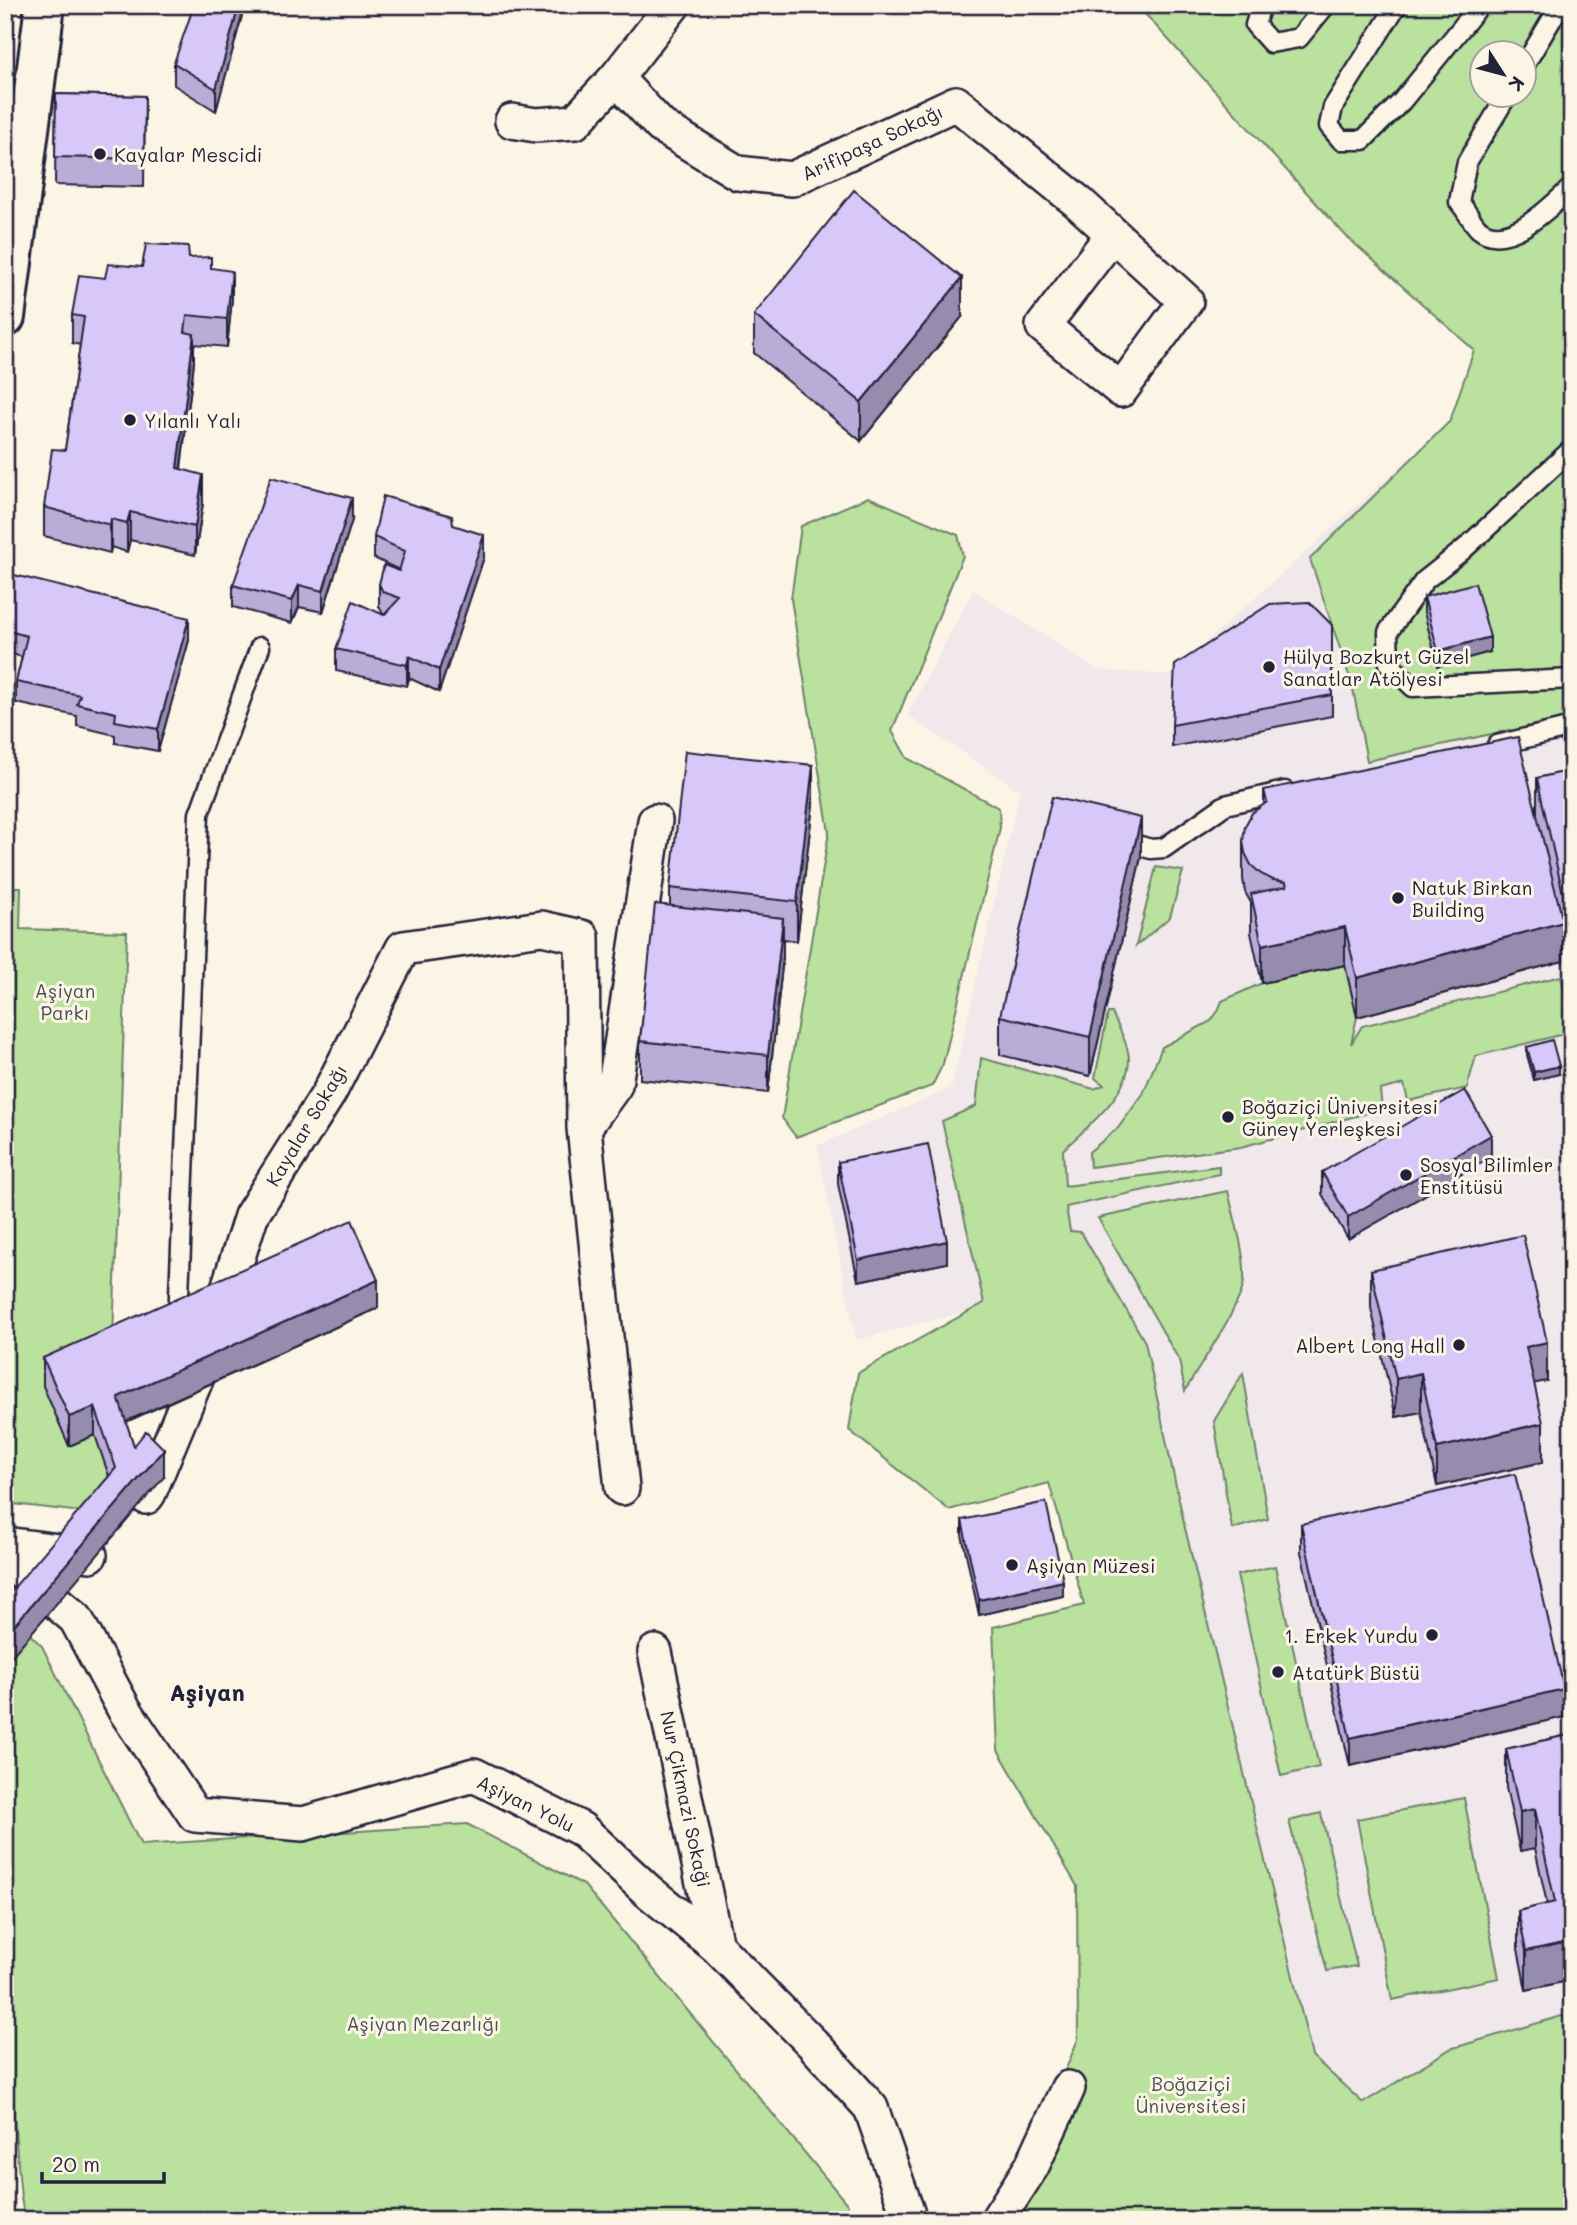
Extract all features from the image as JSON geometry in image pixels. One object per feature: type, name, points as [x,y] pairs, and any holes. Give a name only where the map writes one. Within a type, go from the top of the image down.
[{"type":"main road","points":[[5,317],[45,5]]},
{"type":"street","points":[[512,121],[536,125],[575,122],[617,78],[673,5]]},
{"type":"street","name":"Arifipaşa Sokağı","points":[[617,78],[661,126],[738,173],[792,179],[956,103],[1078,202],[1113,234],[1186,301],[1121,390],[1043,326],[1113,234]]},
{"type":"street","points":[[584,1128],[615,1085],[655,821]]},
{"type":"street","name":"Kayalar Sokağı","points":[[5,1544],[93,1556],[149,1493],[209,1348],[251,1216],[329,1093],[403,948],[542,928],[582,937],[584,1128],[622,1488]]},
{"type":"street","name":"Aşiyan Yolu","points":[[5,1558],[76,1619],[124,1709],[195,1815],[303,1824],[474,1775],[580,1829],[648,1891],[716,1946],[813,2044],[871,2108],[910,2220]]},
{"type":"street","name":"Nur Çikmazi Sokaği","points":[[655,1652],[716,1946]]},
{"type":"street","points":[[996,2220],[1032,2166],[1068,2088]]},
{"type":"lane","points":[[1261,5],[1255,25],[1271,43],[1299,38],[1326,5]]},
{"type":"lane","points":[[1397,5],[1333,107],[1329,126],[1341,140],[1363,140],[1402,101],[1480,5]]},
{"type":"lane","points":[[1538,43],[1555,14],[1557,5]]},
{"type":"lane","points":[[1500,108],[1467,162],[1459,202],[1480,229],[1499,236],[1515,233],[1572,187]]},
{"type":"lane","points":[[1572,449],[1463,550],[1423,581],[1388,632],[1389,664],[1413,687],[1572,679]]},
{"type":"lane","points":[[178,1338],[199,814],[260,647]]},
{"type":"lane","points":[[1479,749],[1572,727]]},
{"type":"lane","points":[[1112,838],[1151,849],[1164,848],[1225,805],[1301,788]]},
{"type":"lane","points":[[174,1434],[176,1379]]},
{"type":"shaded area","name":"Boğaziçi Üniversitesi Güney Yerleşkesi","points":[[1137,5],[1572,5],[1572,2220],[1225,2220],[1185,1528],[1150,1372],[1054,1289],[856,1340],[817,1146],[951,1088],[1020,791],[907,715],[973,590],[1098,670],[1170,675],[1450,421],[1474,350],[1346,236]]},
{"type":"green space","points":[[1137,5],[1572,5],[1572,733],[1516,743],[1510,730],[1367,761],[1352,684],[1310,559],[1450,421],[1474,350],[1346,236]]},
{"type":"green space","points":[[868,497],[958,535],[963,556],[892,731],[907,758],[999,808],[1000,828],[943,1064],[932,1086],[796,1137],[782,1118],[829,832],[791,599],[801,526]]},
{"type":"green space","points":[[1156,867],[1183,871],[1170,917],[1136,946]]},
{"type":"green space","name":"Aşiyan Parkı","points":[[5,887],[21,887],[20,929],[127,932],[107,1515],[5,1503]]},
{"type":"green space","points":[[1345,965],[1357,1017],[1351,1044],[1362,1026],[1561,976],[1572,1032],[1476,1056],[1467,1088],[1408,1101],[1404,1084],[1380,1090],[1382,1109],[1241,1147],[1090,1167],[1089,1152],[1118,1128],[1143,1094],[1162,1047],[1211,1021],[1222,1001],[1262,983]]},
{"type":"green space","name":"Boğaziçi Üniversitesi","points":[[1108,1013],[1112,1013],[1127,1047],[1127,1072],[1122,1085],[1105,1109],[1063,1150],[1065,1186],[1219,1166],[1219,1174],[1066,1207],[1070,1231],[1081,1232],[1145,1342],[1185,1528],[1312,2056],[1363,2103],[1450,2049],[1572,2013],[1572,2220],[1009,2220],[1018,2188],[1078,2039],[1077,1886],[998,1750],[993,1627],[1084,1605],[1049,1483],[949,1510],[849,1430],[858,1373],[984,1303],[942,1121],[976,1106],[981,1058],[1094,1089],[1104,1085],[1095,1078]]},
{"type":"green space","points":[[1228,1191],[1241,1248],[1244,1281],[1228,1320],[1185,1391],[1179,1360],[1098,1218]]},
{"type":"green space","points":[[1572,1233],[1572,1287],[1561,1247]]},
{"type":"green space","points":[[1243,1373],[1268,1519],[1232,1529],[1214,1421]]},
{"type":"green space","points":[[1275,1566],[1319,1767],[1281,1776],[1237,1575]]},
{"type":"green space","name":"Aşiyan Mezarlığı","points":[[5,1610],[42,1646],[141,1845],[467,1824],[584,1885],[848,2205],[846,2220],[25,2220],[5,2017]]},
{"type":"green space","points":[[1464,1798],[1499,1978],[1392,2000],[1357,1819]]},
{"type":"green space","points":[[1321,1813],[1357,1966],[1327,1971],[1289,1821]]},
{"type":"building","points":[[194,5],[239,5],[216,89],[174,63]]},
{"type":"building","points":[[56,94],[145,96],[144,159],[55,157]]},
{"type":"building","points":[[854,190],[962,278],[861,402],[754,315]]},
{"type":"building","name":"Yılanlı Yalı","points":[[146,244],[188,246],[189,258],[211,257],[211,268],[232,271],[227,319],[187,315],[185,332],[194,334],[177,468],[203,475],[195,527],[130,512],[127,523],[111,519],[110,525],[44,507],[52,449],[65,450],[84,317],[72,315],[79,275],[105,278],[108,264],[142,267]]},
{"type":"building","points":[[271,477],[352,498],[323,591],[299,585],[292,601],[233,585]]},
{"type":"building","points":[[383,496],[452,516],[453,525],[484,535],[439,670],[409,656],[407,665],[336,649],[353,601],[384,615],[400,598],[383,592],[379,584],[384,565],[399,571],[405,551],[374,537]]},
{"type":"building","points":[[10,574],[189,618],[158,729],[115,721],[116,713],[77,704],[80,695],[16,682],[27,636],[5,630],[5,595]]},
{"type":"building","points":[[1475,583],[1490,637],[1438,651],[1424,597]]},
{"type":"building","name":"Hülya Bozkurt Güzel Sanatlar Atölyesi","points":[[1309,602],[1332,625],[1332,695],[1172,725],[1175,665],[1270,604]]},
{"type":"building","name":"Natuk Birkan Building","points":[[1518,737],[1563,922],[1357,978],[1345,927],[1262,945],[1251,894],[1287,886],[1286,882],[1261,874],[1251,865],[1245,853],[1245,826],[1252,813],[1267,802],[1264,790]]},
{"type":"building","points":[[685,751],[813,765],[797,902],[670,888]]},
{"type":"building","points":[[1572,770],[1572,934],[1537,778]]},
{"type":"building","points":[[1052,797],[1141,818],[1090,1037],[1000,1016]]},
{"type":"building","points":[[655,904],[783,918],[768,1055],[640,1041]]},
{"type":"building","points":[[1552,1040],[1559,1066],[1534,1072],[1527,1047]]},
{"type":"building","points":[[1465,1090],[1491,1135],[1348,1217],[1322,1172]]},
{"type":"building","points":[[928,1144],[947,1241],[858,1260],[838,1162]]},
{"type":"building","points":[[352,1220],[378,1280],[118,1397],[134,1446],[146,1431],[164,1449],[5,1636],[5,1598],[116,1468],[95,1407],[69,1417],[43,1358]]},
{"type":"building","name":"Albert Long Hall","points":[[1523,1235],[1547,1342],[1526,1347],[1543,1423],[1437,1448],[1421,1373],[1396,1379],[1371,1270]]},
{"type":"building","name":"1. Erkek Yurdu","points":[[1515,1474],[1564,1689],[1350,1738],[1301,1524]]},
{"type":"building","name":"Aşiyan Müzesi","points":[[1046,1502],[1063,1581],[979,1600],[962,1520]]},
{"type":"building","points":[[1572,1734],[1572,1941],[1526,1951],[1518,1911],[1555,1902],[1535,1809],[1520,1812],[1506,1749]]},
{"type":"place","name":"Kayalar Mescidi","points":[[100,154]]},
{"type":"place","name":"Yılanlı Yalı","points":[[130,420]]},
{"type":"place","name":"Hülya Bozkurt Güzel Sanatlar Atölyesi","points":[[1269,667]]},
{"type":"place","name":"Natuk Birkan Building","points":[[1398,898]]},
{"type":"place","name":"Boğaziçi Üniversitesi Güney Yerleşkesi","points":[[1228,1117]]},
{"type":"place","name":"Sosyal Bilimler Enstitüsü","points":[[1406,1175]]},
{"type":"place","name":"Albert Long Hall","points":[[1459,1345]]},
{"type":"place","name":"Aşiyan Müzesi","points":[[1012,1565]]},
{"type":"place","name":"1. Erkek Yurdu","points":[[1432,1635]]},
{"type":"place","name":"Atatürk Büstü","points":[[1278,1672]]},
{"type":"district","name":"Aşiyan","points":[[207,1692]]}]
